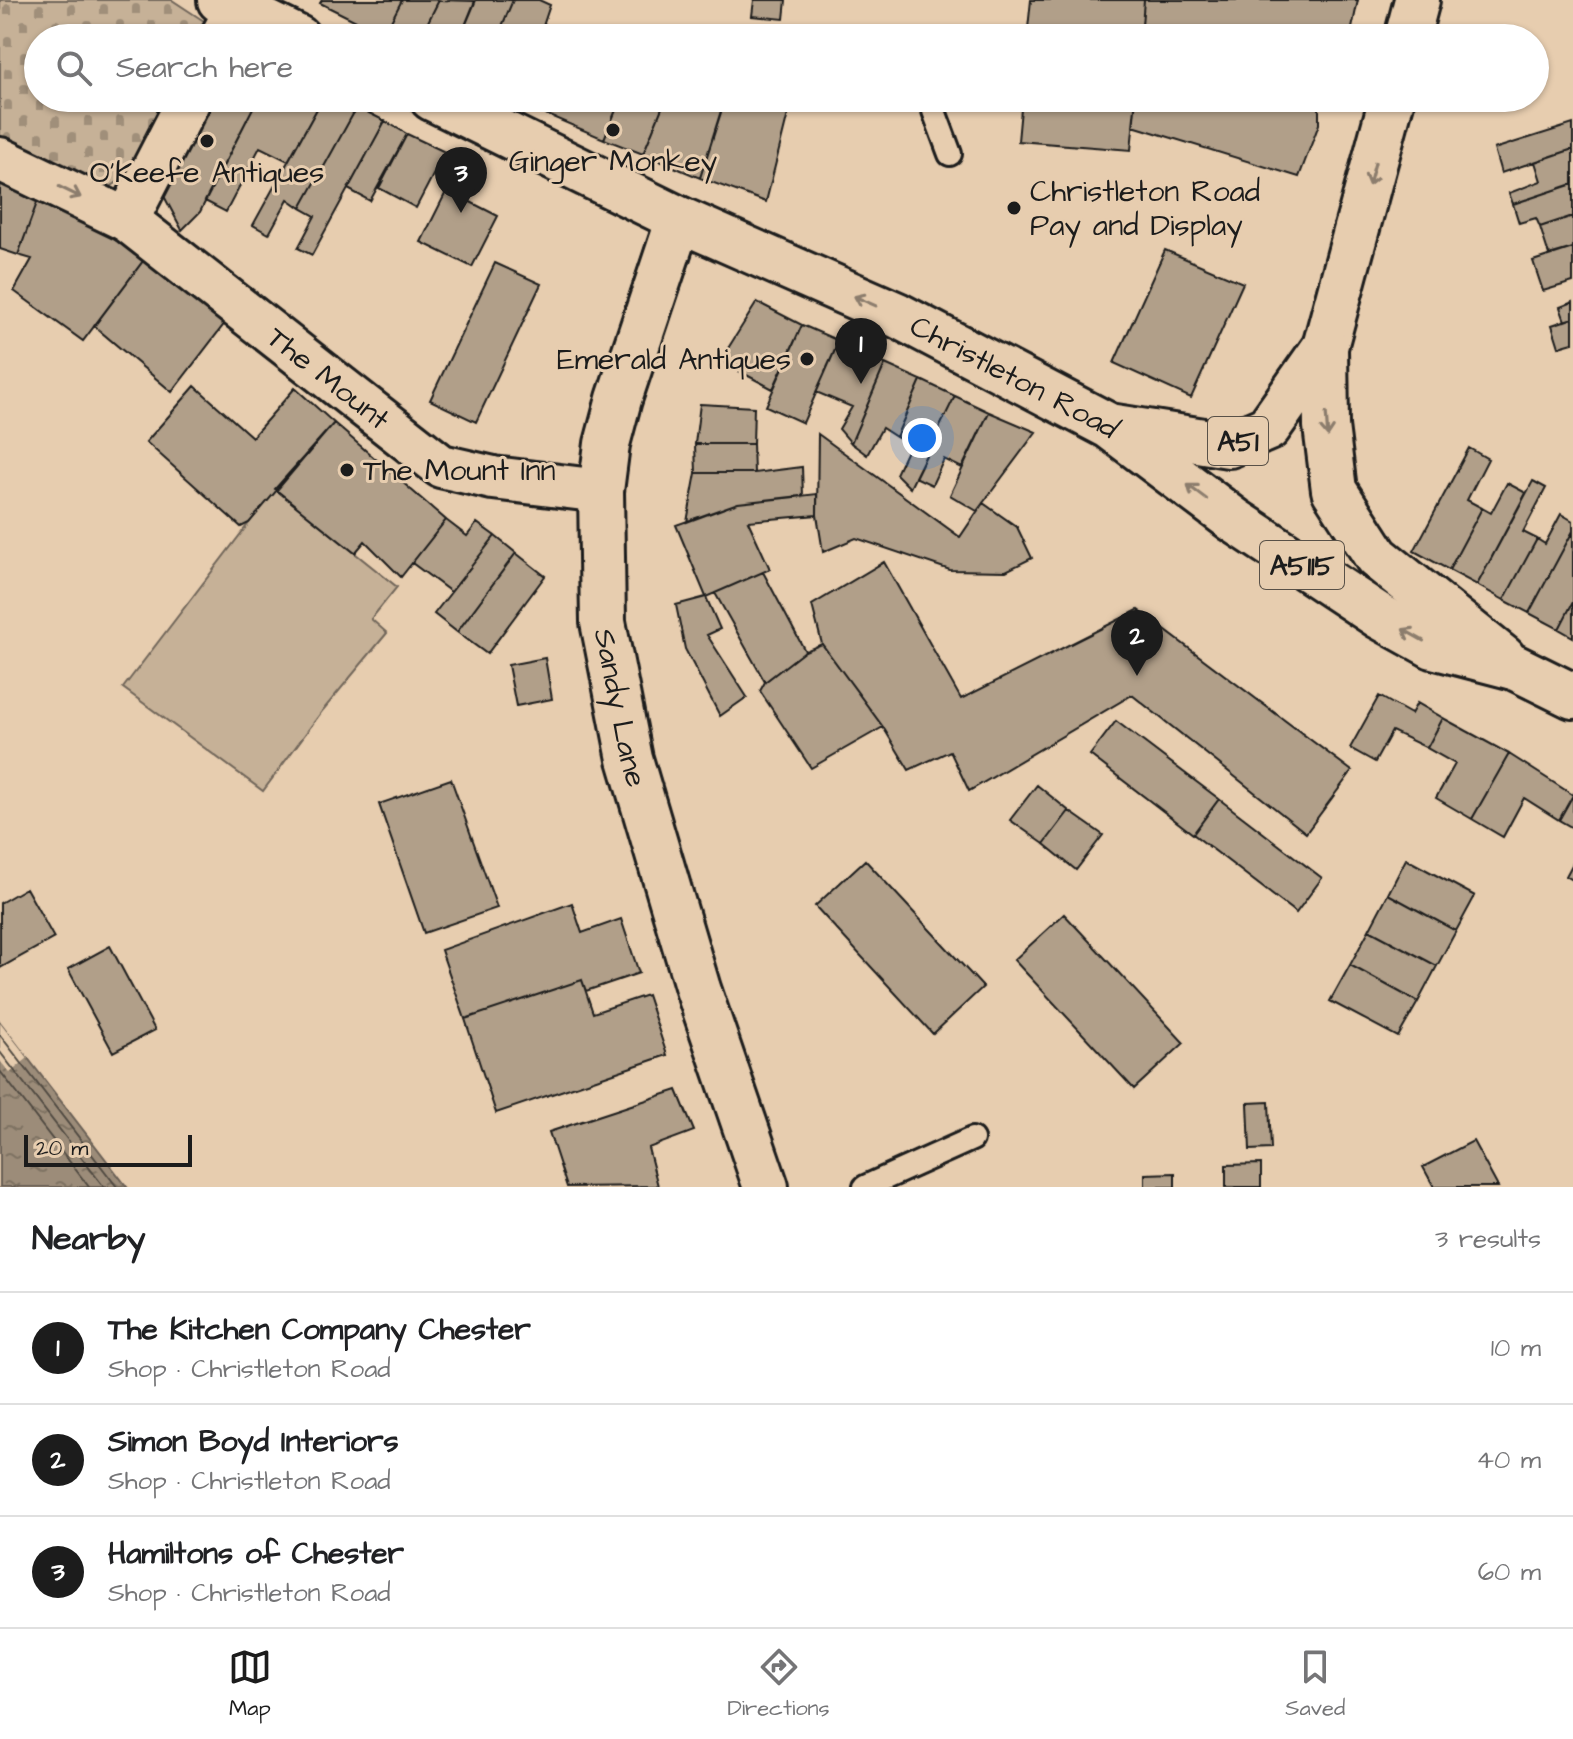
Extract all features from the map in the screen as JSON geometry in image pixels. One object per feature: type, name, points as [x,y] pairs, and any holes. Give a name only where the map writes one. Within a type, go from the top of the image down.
[{"type":"main road","points":[[1411,24],[1417,0]]},
{"type":"main road","points":[[226,16],[252,24]]},
{"type":"main road","name":"Christleton Road","points":[[461,112],[679,219],[897,315],[1109,426],[1234,520],[1379,616],[1433,646],[1514,667],[1573,696]]},
{"type":"main road","name":"A51","points":[[1109,426],[1229,445],[1268,428],[1325,347],[1388,112]]},
{"type":"main road","name":"Sandy Lane","points":[[679,219],[607,444],[601,491],[603,622],[630,759],[698,989],[766,1187]]},
{"type":"main road","name":"A5115","points":[[1325,347],[1326,426],[1334,490],[1377,557],[1514,667]]},
{"type":"street","points":[[127,220],[183,112]]},
{"type":"street","name":"The Mount","points":[[0,159],[127,220],[441,466],[493,478],[601,491]]},
{"type":"lane","points":[[934,112],[950,154]]},
{"type":"lane","points":[[865,1187],[972,1139]]},
{"type":"green space","points":[[0,0],[172,0],[207,23],[24,24],[24,112],[162,112],[132,172],[103,192],[0,144]]},
{"type":"green space","points":[[275,489],[397,587],[371,619],[387,633],[323,710],[263,791],[123,688]]},
{"type":"water","points":[[0,1022],[127,1187],[0,1187]]},
{"type":"pier","points":[[0,1022],[28,1058],[10,1073],[0,1061]]},
{"type":"building","points":[[322,0],[402,0],[390,24],[362,24],[320,3]]},
{"type":"building","points":[[402,0],[439,0],[427,24],[390,24]]},
{"type":"building","points":[[439,0],[475,1],[466,24],[427,24]]},
{"type":"building","points":[[476,0],[513,0],[503,24],[466,24]]},
{"type":"building","points":[[513,0],[539,0],[550,5],[544,24],[503,24]]},
{"type":"building","points":[[754,0],[786,0],[784,19],[752,16]]},
{"type":"building","points":[[1031,0],[1144,0],[1142,24],[1028,24]]},
{"type":"building","points":[[1144,0],[1358,0],[1353,24],[1142,24]]},
{"type":"building","name":"O'Keefe Antiques","points":[[193,112],[251,112],[200,212],[182,230],[157,183]]},
{"type":"building","points":[[251,112],[315,112],[288,161],[260,147],[226,212],[205,201]]},
{"type":"building","points":[[315,112],[354,112],[301,208],[288,199],[269,234],[253,225]]},
{"type":"building","points":[[354,112],[367,112],[385,121],[312,255],[298,248],[315,216],[301,208]]},
{"type":"building","points":[[541,112],[615,112],[604,139]]},
{"type":"building","points":[[615,112],[660,112],[643,154],[604,139]]},
{"type":"building","points":[[660,112],[721,112],[700,178],[643,154]]},
{"type":"building","points":[[721,112],[788,112],[766,202],[700,178]]},
{"type":"building","points":[[1021,112],[1135,112],[1131,150],[1018,141]]},
{"type":"building","points":[[1134,112],[1319,112],[1319,124],[1299,177],[1133,126]]},
{"type":"building","points":[[385,121],[407,134],[370,201],[348,189]]},
{"type":"building","points":[[1573,124],[1573,149],[1501,173],[1494,149]]},
{"type":"building","points":[[407,134],[445,152],[416,208],[379,188]]},
{"type":"building","points":[[1573,149],[1573,184],[1513,204],[1509,193],[1541,181],[1535,162]]},
{"type":"building","points":[[0,173],[42,189],[18,255],[0,249]]},
{"type":"building","points":[[1573,184],[1573,216],[1540,227],[1536,218],[1519,223],[1513,204]]},
{"type":"building","points":[[42,189],[149,253],[83,341],[14,291],[32,259],[18,255]]},
{"type":"building","points":[[447,190],[498,216],[472,267],[421,242]]},
{"type":"building","points":[[1573,216],[1573,248],[1549,255],[1540,227]]},
{"type":"building","points":[[1573,248],[1573,282],[1543,291],[1533,261]]},
{"type":"building","points":[[1165,250],[1243,283],[1191,398],[1114,363]]},
{"type":"building","points":[[149,253],[225,323],[172,392],[94,326]]},
{"type":"building","points":[[495,263],[541,284],[476,422],[430,400]]},
{"type":"building","points":[[757,302],[802,325],[773,389],[720,361]]},
{"type":"building","points":[[1573,302],[1573,318],[1565,321],[1560,307]]},
{"type":"building","points":[[1573,318],[1573,343],[1559,347],[1552,325]]},
{"type":"building","points":[[802,325],[839,341],[803,423],[766,406]]},
{"type":"building","points":[[839,341],[885,364],[851,443],[839,429],[852,407],[816,392]]},
{"type":"building","points":[[885,364],[921,380],[896,437],[882,428],[867,455],[851,443]]},
{"type":"building","points":[[921,380],[955,396],[910,488],[896,474],[910,444],[896,437]]},
{"type":"building","points":[[195,386],[252,437],[295,388],[334,423],[249,523],[241,527],[146,442]]},
{"type":"building","points":[[955,396],[989,412],[962,468],[944,459],[932,485],[915,477]]},
{"type":"building","points":[[700,404],[754,407],[753,444],[695,444]]},
{"type":"building","points":[[989,412],[1036,432],[977,511],[950,495]]},
{"type":"building","points":[[334,423],[446,520],[401,577],[365,541],[355,553],[275,489]]},
{"type":"building","points":[[818,434],[960,537],[983,503],[1017,527],[1032,558],[1006,571],[950,570],[856,538],[823,552],[817,515]]},
{"type":"building","points":[[695,444],[753,444],[754,473],[696,473]]},
{"type":"building","points":[[1469,448],[1488,459],[1467,500],[1482,508],[1449,570],[1414,551]]},
{"type":"building","points":[[802,467],[803,496],[738,503],[687,522],[696,473],[754,473]]},
{"type":"building","points":[[1533,481],[1546,488],[1523,532],[1537,539],[1504,600],[1477,585]]},
{"type":"building","points":[[1507,483],[1526,493],[1477,585],[1449,570],[1482,508],[1491,513]]},
{"type":"building","points":[[817,494],[817,515],[748,521],[770,569],[706,597],[676,525],[738,503]]},
{"type":"building","points":[[1561,514],[1573,521],[1573,531],[1529,613],[1504,600],[1537,539],[1545,544]]},
{"type":"building","points":[[446,520],[467,536],[477,523],[495,536],[451,592],[412,563]]},
{"type":"building","points":[[1573,531],[1573,602],[1559,629],[1529,613]]},
{"type":"building","points":[[495,536],[516,553],[457,632],[434,614]]},
{"type":"building","points":[[516,553],[545,576],[487,654],[457,632]]},
{"type":"building","points":[[884,562],[961,699],[1138,610],[1352,771],[1306,833],[1132,695],[969,791],[950,751],[909,770],[883,727],[822,644],[812,605]]},
{"type":"building","points":[[763,572],[805,651],[765,682],[715,593]]},
{"type":"building","points":[[706,597],[720,629],[707,635],[747,697],[720,716],[685,649],[676,605]]},
{"type":"building","points":[[1573,602],[1573,637],[1559,629]]},
{"type":"building","points":[[822,644],[883,727],[811,768],[760,691],[765,682],[805,651]]},
{"type":"building","points":[[545,658],[552,699],[516,706],[508,665]]},
{"type":"building","points":[[1379,696],[1411,714],[1417,703],[1443,718],[1427,748],[1392,731],[1375,762],[1350,748]]},
{"type":"building","points":[[1443,718],[1509,754],[1472,819],[1436,798],[1455,764],[1427,748]]},
{"type":"building","points":[[1116,721],[1219,799],[1193,834],[1090,755]]},
{"type":"building","points":[[1509,754],[1573,795],[1559,820],[1524,798],[1503,837],[1472,819]]},
{"type":"building","points":[[451,779],[497,908],[424,933],[379,804]]},
{"type":"building","points":[[1037,785],[1069,811],[1044,844],[1010,820]]},
{"type":"building","points":[[1573,795],[1573,828],[1559,820]]},
{"type":"building","points":[[1219,799],[1322,878],[1296,913],[1193,834]]},
{"type":"building","points":[[1069,811],[1103,835],[1076,870],[1044,844]]},
{"type":"building","points":[[1406,859],[1475,896],[1456,931],[1388,894]]},
{"type":"building","points":[[865,860],[983,987],[933,1034],[815,906]]},
{"type":"building","points":[[1573,863],[1573,880],[1566,876]]},
{"type":"building","points":[[26,888],[54,938],[0,968],[0,903]]},
{"type":"building","points":[[1388,894],[1456,931],[1437,966],[1369,930]]},
{"type":"building","points":[[572,903],[582,933],[621,919],[639,973],[586,991],[582,980],[465,1019],[441,950]]},
{"type":"building","points":[[1064,914],[1184,1043],[1134,1089],[1014,960]]},
{"type":"building","points":[[1369,930],[1437,966],[1418,1002],[1350,965]]},
{"type":"building","points":[[110,946],[155,1030],[113,1052],[68,969]]},
{"type":"building","points":[[1350,965],[1418,1002],[1398,1037],[1330,1001]]},
{"type":"building","points":[[582,980],[593,1013],[647,995],[667,1055],[496,1113],[465,1019]]},
{"type":"building","points":[[677,1090],[694,1131],[648,1148],[658,1186],[567,1187],[549,1132]]},
{"type":"building","points":[[1269,1102],[1271,1149],[1250,1150],[1248,1103]]},
{"type":"building","points":[[1473,1141],[1498,1187],[1434,1187],[1423,1167]]},
{"type":"building","points":[[1261,1164],[1261,1187],[1226,1187],[1226,1165]]},
{"type":"building","points":[[1175,1173],[1175,1187],[1145,1187],[1145,1174]]},
{"type":"place","name":"Ginger Monkey","points":[[613,130]]},
{"type":"place","name":"O'Keefe Antiques","points":[[207,141]]},
{"type":"place","name":"Christleton Road Pay and Display","points":[[1014,208]]},
{"type":"place","name":"Hamiltons of Chester","points":[[461,213]]},
{"type":"place","name":"Emerald Antiques","points":[[807,359]]},
{"type":"place","name":"The Kitchen Company Chester","points":[[861,384]]},
{"type":"place","name":"The Mount Inn","points":[[347,470]]},
{"type":"place","name":"Simon Boyd Interiors","points":[[1137,676]]}]
